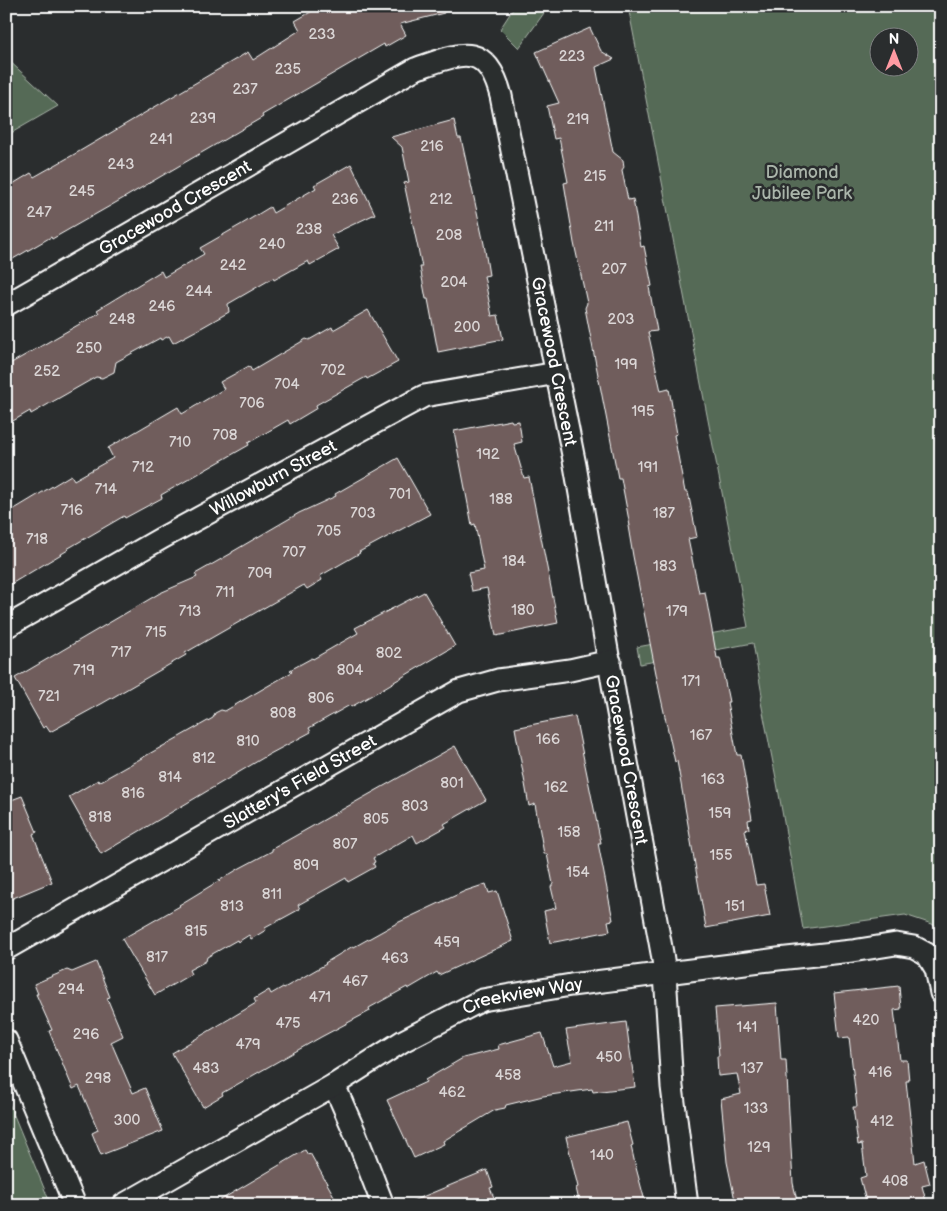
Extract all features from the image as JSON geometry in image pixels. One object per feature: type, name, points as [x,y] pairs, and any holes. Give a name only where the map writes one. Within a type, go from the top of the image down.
[{"type":"street","name":"Gracewood Crescent","points":[[6,305],[415,69],[456,55],[475,55],[489,65],[496,78],[501,96],[575,465],[665,973],[672,1087],[687,1205]]},
{"type":"street","name":"Willowburn Street","points":[[6,627],[162,538],[424,396],[556,373]]},
{"type":"street","name":"Slattery's Field Street","points":[[6,949],[459,691],[498,680],[570,670],[610,661]]},
{"type":"street","name":"Creekview Way","points":[[123,1205],[334,1085],[402,1041],[482,1000],[571,985],[896,944],[914,947],[927,954],[936,969],[941,993]]},
{"type":"street","points":[[6,1040],[75,1205]]},
{"type":"street","points":[[334,1085],[383,1205]]},
{"type":"green space","points":[[515,6],[549,6],[519,48],[500,29]]},
{"type":"green space","name":"Diamond Jubilee Park","points":[[628,6],[941,6],[941,927],[905,915],[803,929],[761,702],[762,695],[753,643],[640,664],[637,647],[748,627]]},
{"type":"green space","points":[[6,58],[58,106],[6,136]]},
{"type":"green space","points":[[6,1096],[51,1205],[6,1205]]},
{"type":"building","points":[[321,6],[443,6],[444,13],[400,24],[406,35],[385,47],[384,44],[110,206],[6,263],[6,188],[31,173],[34,177],[248,52],[253,60],[300,30],[295,21]]},
{"type":"building","points":[[590,28],[601,51],[614,59],[596,67],[613,152],[623,160],[624,167],[622,170],[628,200],[633,199],[641,247],[644,246],[652,286],[649,287],[657,331],[648,332],[661,391],[669,389],[677,434],[674,435],[685,492],[688,492],[697,537],[688,539],[699,593],[705,592],[717,658],[720,658],[737,755],[741,755],[752,819],[748,820],[749,829],[745,830],[756,885],[764,884],[770,916],[706,928],[677,761],[675,762],[660,694],[633,556],[628,526],[630,526],[621,478],[618,478],[585,308],[587,303],[564,183],[568,182],[559,138],[554,139],[547,106],[559,103],[536,52]]},
{"type":"building","points":[[454,120],[458,138],[461,138],[484,244],[489,275],[484,276],[492,316],[498,315],[503,339],[438,352],[404,183],[409,182],[402,147],[391,137]]},
{"type":"building","points":[[351,164],[375,214],[331,235],[339,249],[310,265],[308,261],[274,280],[273,278],[228,304],[229,312],[173,343],[169,336],[161,340],[160,338],[116,362],[114,372],[102,378],[96,377],[31,414],[30,411],[6,425],[6,366],[99,313],[97,310],[161,271],[164,277],[204,254],[200,248],[270,207],[273,213],[316,188],[314,185]]},
{"type":"building","points":[[368,310],[398,362],[367,379],[366,377],[316,405],[317,408],[290,424],[288,420],[248,443],[249,445],[161,495],[162,498],[125,518],[124,516],[6,587],[6,514],[71,475],[74,480],[113,458],[108,448],[178,407],[182,414],[224,389],[220,382],[249,366],[252,371],[306,339],[309,340],[332,327],[333,330]]},
{"type":"building","points":[[511,420],[512,422],[519,421],[522,442],[514,444],[524,478],[529,477],[558,623],[496,636],[487,588],[472,591],[468,573],[484,570],[475,524],[472,525],[454,431]]},
{"type":"building","points":[[398,458],[430,514],[359,552],[320,576],[322,580],[307,589],[304,585],[185,653],[186,655],[103,703],[50,732],[46,726],[43,728],[15,678],[160,593],[197,577],[195,574],[232,552],[299,513],[336,496],[335,494]]},
{"type":"building","points":[[424,592],[455,646],[351,707],[350,705],[309,728],[311,732],[268,755],[101,854],[69,797],[213,718],[215,713],[221,710],[225,711],[292,672],[290,670],[358,633],[355,628]]},
{"type":"building","points":[[575,716],[601,843],[598,843],[613,920],[608,921],[610,931],[550,943],[544,911],[556,908],[551,887],[553,884],[547,854],[544,854],[535,804],[529,806],[515,728]]},
{"type":"building","points":[[455,746],[486,800],[444,824],[446,827],[417,843],[413,835],[373,858],[375,867],[348,882],[346,878],[298,905],[300,909],[265,928],[266,930],[251,939],[249,935],[207,957],[206,961],[189,970],[191,974],[155,995],[122,939],[180,906],[240,868],[272,851],[272,849]]},
{"type":"building","points":[[22,796],[37,832],[33,834],[52,882],[6,901],[6,802]]},
{"type":"building","points":[[486,884],[489,893],[497,891],[513,941],[439,975],[437,972],[408,989],[407,987],[369,1008],[370,1011],[222,1093],[223,1095],[203,1107],[172,1053],[256,1003],[254,999],[269,990],[271,994],[284,988],[353,946],[397,923],[465,891]]},
{"type":"building","points":[[96,962],[110,997],[107,998],[123,1036],[111,1042],[133,1093],[145,1088],[163,1131],[101,1155],[92,1133],[98,1130],[79,1086],[73,1089],[49,1031],[52,1030],[36,994],[38,994],[34,984],[67,970],[72,972]]},
{"type":"building","points":[[899,986],[901,1009],[894,1010],[900,1060],[907,1060],[909,1081],[906,1081],[915,1163],[924,1160],[930,1184],[922,1186],[927,1205],[867,1205],[860,1178],[866,1176],[862,1144],[858,1145],[853,1107],[857,1107],[849,1037],[839,1038],[834,993]]},
{"type":"building","points":[[777,1003],[781,1060],[786,1060],[793,1183],[798,1205],[736,1205],[727,1162],[721,1099],[741,1094],[737,1074],[718,1076],[717,1056],[719,1056],[715,1008]]},
{"type":"building","points":[[626,1022],[635,1087],[593,1092],[592,1089],[543,1096],[506,1105],[505,1108],[495,1110],[443,1141],[444,1144],[414,1158],[387,1100],[426,1082],[425,1080],[463,1058],[499,1049],[498,1045],[542,1033],[553,1066],[572,1061],[566,1030]]},
{"type":"building","points":[[627,1122],[633,1145],[631,1146],[635,1164],[646,1205],[580,1205],[576,1188],[578,1187],[566,1137]]},
{"type":"building","points":[[305,1150],[308,1155],[310,1153],[339,1205],[212,1205]]},
{"type":"building","points":[[487,1170],[493,1187],[490,1188],[495,1200],[483,1205],[403,1205]]}]
